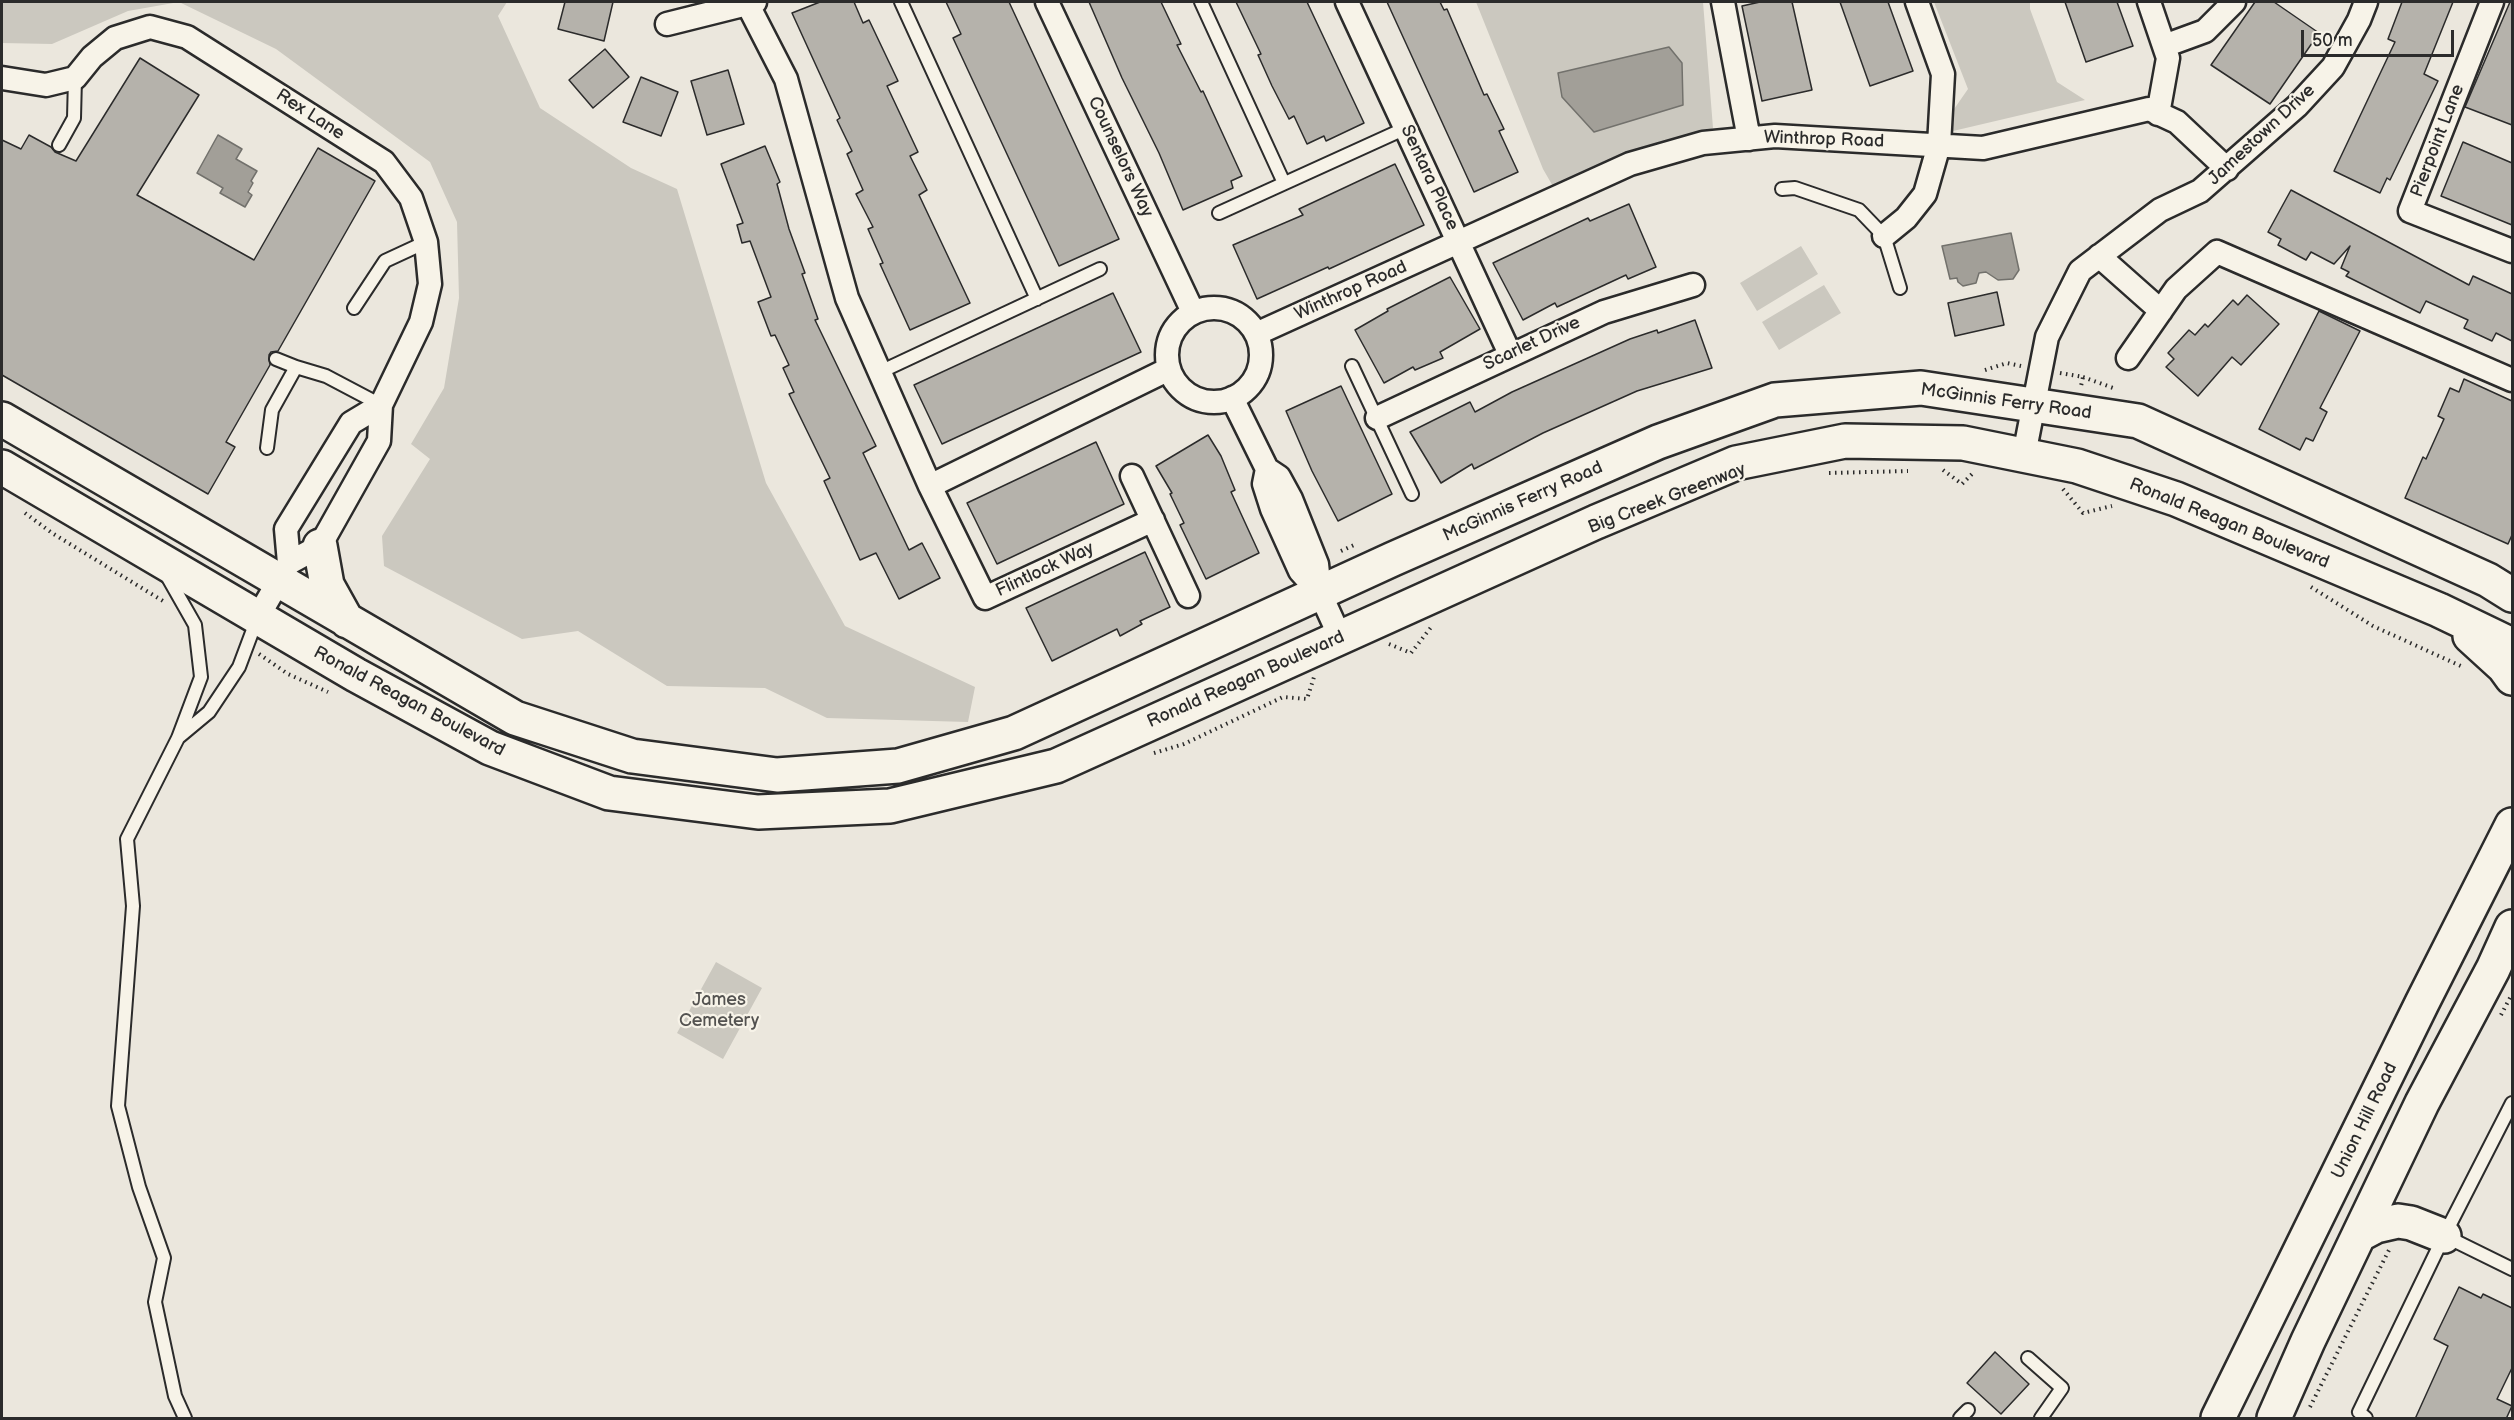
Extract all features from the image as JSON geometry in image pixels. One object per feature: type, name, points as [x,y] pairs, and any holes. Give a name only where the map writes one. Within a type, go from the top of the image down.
[{"type":"main road","name":"McGinnis Ferry Road","points":[[1320,593],[1658,442],[1775,400],[1922,388],[2138,421],[2504,588]]},
{"type":"main road","name":"Ronald Reagan Boulevard","points":[[2,419],[284,572],[347,621],[515,718],[632,756],[777,775],[898,766],[1014,733],[1320,593]]},
{"type":"main road","name":"Ronald Reagan Boulevard","points":[[2,467],[356,675],[490,748],[609,794],[758,812],[890,806],[1056,766],[1596,522],[1736,463],[1845,441],[1964,443],[2077,466],[2176,499],[2439,610],[2512,645]]},
{"type":"main road","points":[[320,546],[327,585],[347,621]]},
{"type":"main road","points":[[2439,610],[2485,648],[2512,678]]},
{"type":"main road","name":"Union Hill Road","points":[[2218,1419],[2512,825]]},
{"type":"main road","points":[[2274,1419],[2308,1341],[2422,1102],[2493,969],[2512,927]]},
{"type":"main road","points":[[2392,1168],[2396,1185],[2407,1206],[2444,1236]]},
{"type":"main road","points":[[2359,1235],[2376,1226],[2398,1221],[2411,1223],[2444,1236]]},
{"type":"street","name":"Counselors Way","points":[[1047,2],[1193,312]]},
{"type":"street","name":"Sentara Place","points":[[1347,2],[1510,354]]},
{"type":"street","points":[[1723,2],[1749,139]]},
{"type":"street","points":[[1884,236],[1906,218],[1925,194],[1940,145],[1943,75],[1917,2]]},
{"type":"street","points":[[2149,2],[2168,58],[2158,114]]},
{"type":"street","points":[[2164,46],[2205,31],[2235,2]]},
{"type":"street","name":"Jamestown Drive","points":[[2024,455],[2047,337],[2080,271],[2160,210],[2200,191],[2227,170],[2297,106],[2333,67],[2366,2]]},
{"type":"street","name":"Pierpoint Lane","points":[[2492,2],[2410,211],[2512,251]]},
{"type":"street","points":[[667,24],[752,3],[786,79],[848,298],[930,486],[1169,369]]},
{"type":"street","name":"Rex Lane","points":[[75,78],[92,57],[115,38],[150,27],[187,37],[384,162],[411,198],[426,242],[430,284],[421,322],[381,405],[380,441],[320,546]]},
{"type":"street","points":[[2,78],[46,85],[75,78]]},
{"type":"street","name":"Winthrop Road","points":[[1256,334],[1630,164],[1703,143],[1775,136],[1983,148],[2122,114],[2149,110],[2177,122],[2227,170]]},
{"type":"street","points":[[2128,358],[2176,289],[2217,252],[2512,380]]},
{"type":"street","points":[[2099,256],[2161,311]]},
{"type":"street","name":"Scarlet Drive","points":[[1377,418],[1604,312],[1693,285]]},
{"type":"street","points":[[1210,308],[1234,312],[1244,319],[1256,334],[1261,350],[1257,374],[1251,384],[1232,399],[1208,402],[1196,399],[1177,384],[1169,369],[1167,349],[1170,336],[1176,325],[1193,312],[1210,308]]},
{"type":"street","points":[[1232,399],[1266,469],[1264,484],[1272,509],[1300,572],[1320,593],[1340,638]]},
{"type":"street","points":[[284,572],[286,529],[351,423],[381,405]]},
{"type":"street","points":[[1132,476],[1188,596]]},
{"type":"street","name":"Flintlock Way","points":[[930,486],[985,598],[1153,520]]},
{"type":"street","points":[[258,617],[284,572],[320,546]]},
{"type":"lane","points":[[901,2],[1037,299]]},
{"type":"lane","points":[[1201,2],[1284,183]]},
{"type":"lane","points":[[59,145],[74,118],[75,78]]},
{"type":"lane","points":[[1219,213],[1406,128]]},
{"type":"lane","points":[[1782,189],[1795,188],[1859,210],[1884,236],[1900,288]]},
{"type":"lane","points":[[354,308],[385,261],[426,242]]},
{"type":"lane","points":[[880,372],[1100,269]]},
{"type":"lane","points":[[276,359],[296,368],[327,376],[381,405]]},
{"type":"lane","points":[[1352,366],[1412,494]]},
{"type":"lane","points":[[267,448],[272,410],[296,368]]},
{"type":"lane","points":[[156,558],[195,625],[201,677],[178,738],[127,839],[133,906],[118,1106],[139,1187],[164,1258],[156,1302],[175,1396],[185,1419]]},
{"type":"lane","points":[[178,738],[209,712],[239,667],[258,617]]},
{"type":"lane","points":[[2366,1419],[2359,1412],[2444,1236],[2512,1103]]},
{"type":"lane","points":[[2444,1236],[2512,1269]]},
{"type":"lane","points":[[2028,1358],[2062,1388],[2041,1419]]},
{"type":"path","points":[[1933,470],[1944,470],[1962,484]]},
{"type":"path","points":[[1821,473],[1910,471]]},
{"type":"path","points":[[2083,513],[2116,505]]},
{"type":"path","points":[[18,509],[52,533],[163,601],[169,610]]},
{"type":"path","points":[[2308,585],[2373,626],[2473,672]]},
{"type":"path","points":[[1411,653],[1430,627],[1440,622]]},
{"type":"green space","points":[[2,2],[179,2],[128,11],[52,44],[2,43]]},
{"type":"green space","points":[[179,2],[507,2],[498,16],[540,108],[631,168],[677,189],[766,483],[845,626],[975,687],[968,722],[827,718],[765,688],[667,686],[578,631],[522,639],[384,566],[382,536],[430,459],[411,444],[444,388],[459,298],[457,222],[430,162],[276,49]]},
{"type":"green space","points":[[1476,2],[1703,2],[1713,128],[1566,209],[1543,169]]},
{"type":"green space","points":[[1934,2],[2030,2],[2030,9],[2057,82],[2085,100],[1936,135],[1968,89]]},
{"type":"green space","points":[[1801,246],[1818,274],[1757,311],[1740,283]]},
{"type":"green space","points":[[1824,285],[1841,313],[1779,350],[1762,322]]},
{"type":"green space","name":"James Cemetery","points":[[716,962],[762,988],[723,1059],[677,1033]]},
{"type":"shaded area","points":[[1669,47],[1682,63],[1683,105],[1594,132],[1562,97],[1558,73]]},
{"type":"shaded area","points":[[218,135],[242,149],[236,159],[257,171],[248,192],[252,195],[245,207],[220,193],[223,188],[197,173]]},
{"type":"shaded area","points":[[2011,233],[2019,270],[2013,279],[1998,280],[1986,272],[1979,273],[1976,283],[1963,286],[1957,278],[1950,279],[1942,246]]},
{"type":"building","points":[[565,2],[613,2],[604,41],[558,29]]},
{"type":"building","points":[[820,2],[854,2],[863,23],[869,20],[898,81],[887,86],[918,152],[910,156],[927,190],[919,195],[970,303],[910,330],[880,264],[883,263],[868,229],[873,227],[856,194],[863,190],[847,154],[852,151],[837,120],[840,118],[792,13]]},
{"type":"building","points":[[946,2],[1009,2],[1119,239],[1059,266],[953,38],[961,34]]},
{"type":"building","points":[[1089,2],[1161,2],[1181,44],[1177,45],[1201,92],[1203,91],[1242,176],[1231,181],[1233,188],[1183,210]]},
{"type":"building","points":[[1236,2],[1307,2],[1364,123],[1326,141],[1324,136],[1307,144],[1294,116],[1289,119],[1272,86],[1258,55],[1261,54]]},
{"type":"building","points":[[1387,2],[1440,2],[1444,10],[1447,9],[1484,95],[1487,94],[1504,129],[1499,131],[1518,172],[1474,192]]},
{"type":"building","points":[[1760,2],[1792,2],[1812,90],[1762,101],[1742,6]]},
{"type":"building","points":[[1840,2],[1888,2],[1913,71],[1870,86]]},
{"type":"building","points":[[2065,2],[2117,2],[2133,46],[2086,62]]},
{"type":"building","points":[[2255,2],[2274,2],[2319,33],[2270,104],[2211,65]]},
{"type":"building","points":[[2402,2],[2453,2],[2424,74],[2438,81],[2390,180],[2387,178],[2380,193],[2334,171],[2395,42],[2388,39]]},
{"type":"building","points":[[2510,2],[2512,2],[2512,125],[2465,107]]},
{"type":"building","points":[[605,49],[629,77],[593,108],[569,80]]},
{"type":"building","points":[[140,58],[199,95],[137,195],[254,260],[318,148],[375,181],[278,351],[271,352],[269,355],[270,365],[226,442],[235,447],[208,494],[2,375],[2,140],[21,149],[29,135],[51,147],[55,152],[76,161]]},
{"type":"building","points":[[728,70],[744,124],[707,135],[691,81]]},
{"type":"building","points":[[641,77],[678,92],[661,136],[623,122]]},
{"type":"building","points":[[2463,142],[2512,163],[2512,225],[2441,196]]},
{"type":"building","points":[[765,146],[780,182],[777,184],[789,229],[805,273],[802,274],[818,319],[815,320],[876,446],[863,453],[909,550],[922,543],[940,578],[899,599],[876,553],[860,560],[824,481],[830,478],[789,394],[794,392],[783,368],[789,365],[775,335],[771,336],[758,302],[771,297],[750,241],[742,243],[737,225],[743,223],[721,164]]},
{"type":"building","points":[[1395,164],[1424,225],[1257,299],[1233,245],[1303,215],[1299,209]]},
{"type":"building","points":[[2291,190],[2469,285],[2473,276],[2512,294],[2512,341],[2496,333],[2492,341],[2464,328],[2468,320],[2426,301],[2420,313],[2346,276],[2349,272],[2341,268],[2350,246],[2334,264],[2311,252],[2306,260],[2278,245],[2281,239],[2268,232]]},
{"type":"building","points":[[1629,204],[1656,267],[1628,279],[1626,275],[1557,307],[1555,303],[1523,320],[1493,263],[1588,218],[1590,221]]},
{"type":"building","points":[[1450,277],[1480,329],[1440,352],[1443,358],[1415,370],[1413,367],[1384,383],[1355,330],[1388,311],[1387,309]]},
{"type":"building","points":[[1997,292],[2004,325],[1955,336],[1948,303]]},
{"type":"building","points":[[1113,293],[1141,352],[942,444],[914,385]]},
{"type":"building","points":[[2247,295],[2279,324],[2241,365],[2232,357],[2198,396],[2166,367],[2174,359],[2168,353],[2189,330],[2195,335],[2205,324],[2208,327],[2233,300],[2238,305]]},
{"type":"building","points":[[2319,311],[2360,331],[2320,408],[2327,412],[2313,441],[2306,438],[2300,450],[2259,429]]},
{"type":"building","points":[[1695,320],[1712,368],[1637,391],[1543,433],[1474,469],[1472,464],[1441,483],[1410,432],[1470,402],[1475,412],[1512,392],[1630,339],[1657,330],[1658,333]]},
{"type":"building","points":[[2464,379],[2512,401],[2512,535],[2508,544],[2405,498],[2423,457],[2426,459],[2444,419],[2438,416],[2450,388],[2459,392]]},
{"type":"building","points":[[1341,386],[1392,494],[1338,521],[1312,471],[1286,411]]},
{"type":"building","points":[[1208,435],[1221,456],[1235,490],[1231,492],[1259,553],[1206,579],[1180,525],[1184,523],[1170,494],[1172,493],[1156,466]]},
{"type":"building","points":[[1096,442],[1124,504],[997,564],[967,503]]},
{"type":"building","points":[[1145,552],[1170,607],[1140,621],[1142,624],[1120,636],[1117,629],[1052,661],[1026,608]]},
{"type":"building","points":[[2459,1287],[2481,1298],[2483,1294],[2512,1308],[2512,1368],[2497,1399],[2512,1406],[2506,1419],[2415,1419],[2448,1346],[2434,1339]]},
{"type":"building","points":[[1995,1352],[2029,1384],[2001,1414],[1967,1383]]}]
